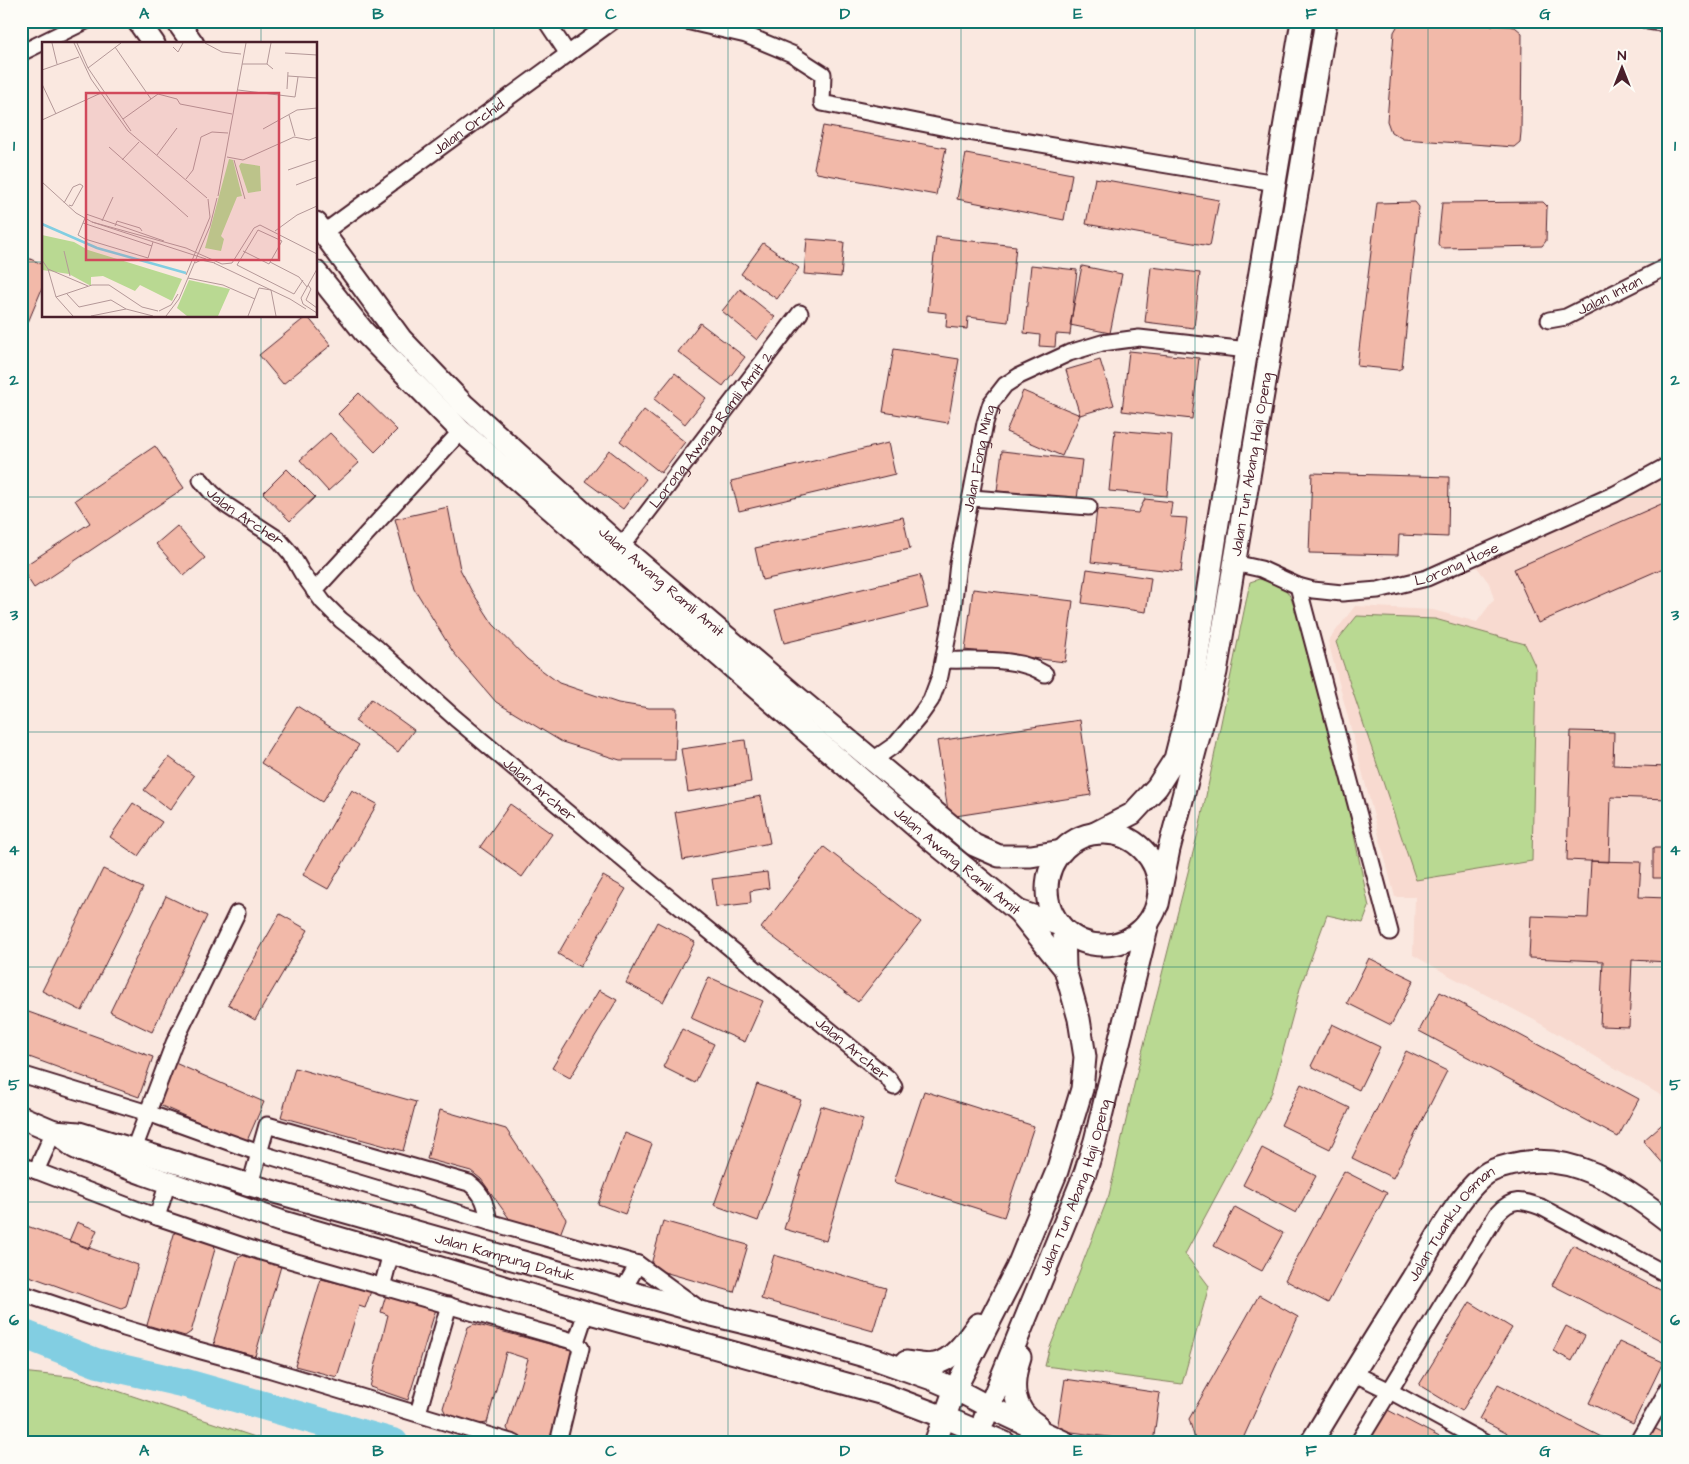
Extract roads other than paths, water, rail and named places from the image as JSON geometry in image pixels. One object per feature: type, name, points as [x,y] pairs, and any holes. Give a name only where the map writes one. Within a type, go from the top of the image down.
[{"type":"main road","points":[[138,21],[153,42]]},
{"type":"main road","points":[[177,21],[192,42]]},
{"type":"main road","name":"Jalan Tun Abang Haji Openg","points":[[1095,833],[1132,814],[1157,787],[1175,759],[1192,692],[1217,529],[1302,21]]},
{"type":"main road","name":"Jalan Tun Abang Haji Openg","points":[[1158,904],[1169,849],[1216,672],[1326,21]]},
{"type":"main road","name":"Jalan Awang Ramli Amit","points":[[320,228],[401,339],[463,404],[622,547],[974,845],[999,856],[1031,856],[1062,851]]},
{"type":"main road","name":"Jalan Awang Ramli Amit","points":[[318,274],[364,332],[461,431],[761,694],[930,839],[1018,911],[1062,927]]},
{"type":"main road","points":[[1095,833],[1113,834],[1131,840],[1146,852],[1156,867],[1160,885],[1158,904],[1148,924],[1137,934],[1123,942],[1108,945],[1084,942],[1062,927],[1051,911],[1047,896],[1050,872],[1062,851],[1077,839],[1095,833]]},
{"type":"main road","points":[[1018,911],[1065,970]]},
{"type":"main road","name":"Jalan Tun Abang Haji Openg","points":[[976,1437],[1085,1173],[1095,1142],[1148,924]]},
{"type":"main road","name":"Jalan Tun Abang Haji Openg","points":[[934,1443],[955,1389],[1017,1268],[1057,1171],[1082,1089],[1085,1058],[1079,1018],[1065,970],[1062,927]]},
{"type":"main road","name":"Jalan Kampung Datuk","points":[[21,1117],[54,1131],[82,1151],[280,1221],[586,1312],[883,1394],[944,1417],[976,1437],[1005,1443]]},
{"type":"main road","name":"Jalan Kampung Datuk","points":[[54,1131],[79,1133],[250,1185],[878,1360],[955,1389],[1066,1443]]},
{"type":"main road","name":"Jalan Tuanku Osman","points":[[1310,1443],[1460,1202],[1471,1187],[1486,1173],[1524,1161],[1554,1162],[1586,1169],[1665,1214]]},
{"type":"main road","points":[[244,1208],[250,1185]]},
{"type":"main road","points":[[1062,1229],[1016,1370],[1013,1390],[1019,1406],[1030,1420],[1066,1443]]},
{"type":"main road","points":[[878,1360],[933,1365],[948,1358],[965,1342],[1017,1268]]},
{"type":"street","points":[[43,42],[86,21]]},
{"type":"street","points":[[546,21],[568,54]]},
{"type":"street","name":"Jalan Orchid","points":[[320,228],[614,21]]},
{"type":"street","points":[[686,21],[746,35],[792,54],[823,74],[822,103],[956,130],[1276,183]]},
{"type":"street","points":[[1648,21],[1668,24]]},
{"type":"street","points":[[21,53],[42,43]]},
{"type":"street","name":"Jalan Intan","points":[[1550,320],[1566,317],[1668,266]]},
{"type":"street","name":"Lorong Awang Ramli Amit 2","points":[[622,547],[800,312]]},
{"type":"street","name":"Jalan Fong Ming","points":[[873,760],[896,744],[919,717],[930,700],[940,676],[953,610],[958,564],[985,424],[991,404],[1005,385],[1018,376],[1069,352],[1102,343],[1139,338],[1248,350]]},
{"type":"street","points":[[314,591],[461,431]]},
{"type":"street","name":"Lorong Hose","points":[[1234,564],[1261,569],[1298,586],[1320,591],[1378,590],[1427,578],[1615,494],[1668,465]]},
{"type":"street","name":"Jalan Archer","points":[[201,480],[212,493],[226,504],[278,540],[292,554],[314,591],[341,620],[378,649],[455,718],[888,1078],[894,1087]]},
{"type":"street","points":[[972,498],[1089,507]]},
{"type":"street","points":[[1298,586],[1390,932]]},
{"type":"street","points":[[944,660],[1021,664],[1034,667],[1045,674]]},
{"type":"street","points":[[134,1150],[174,1043],[237,913]]},
{"type":"street","points":[[21,1074],[148,1113],[259,1153],[489,1222],[638,1264],[704,1313]]},
{"type":"street","points":[[250,1185],[267,1125],[469,1183],[478,1190],[482,1197],[487,1208],[489,1222]]},
{"type":"street","points":[[36,1171],[54,1131]]},
{"type":"street","points":[[21,1165],[157,1217],[258,1251],[576,1342],[581,1348],[558,1443]]},
{"type":"street","points":[[157,1217],[168,1182]]},
{"type":"street","points":[[1358,1443],[1497,1214],[1507,1204],[1523,1201],[1541,1207],[1668,1276]]},
{"type":"street","points":[[382,1286],[391,1253]]},
{"type":"street","points":[[623,1290],[638,1264]]},
{"type":"street","points":[[21,1293],[133,1331],[418,1413],[514,1443]]},
{"type":"street","points":[[418,1413],[449,1306]]},
{"type":"street","points":[[576,1342],[586,1312]]},
{"type":"street","points":[[1353,1373],[1390,1391],[1484,1443]]},
{"type":"street","points":[[1637,1443],[1668,1389]]},
{"type":"waterway","points":[[21,1333],[97,1363],[188,1384],[394,1443]]}]
